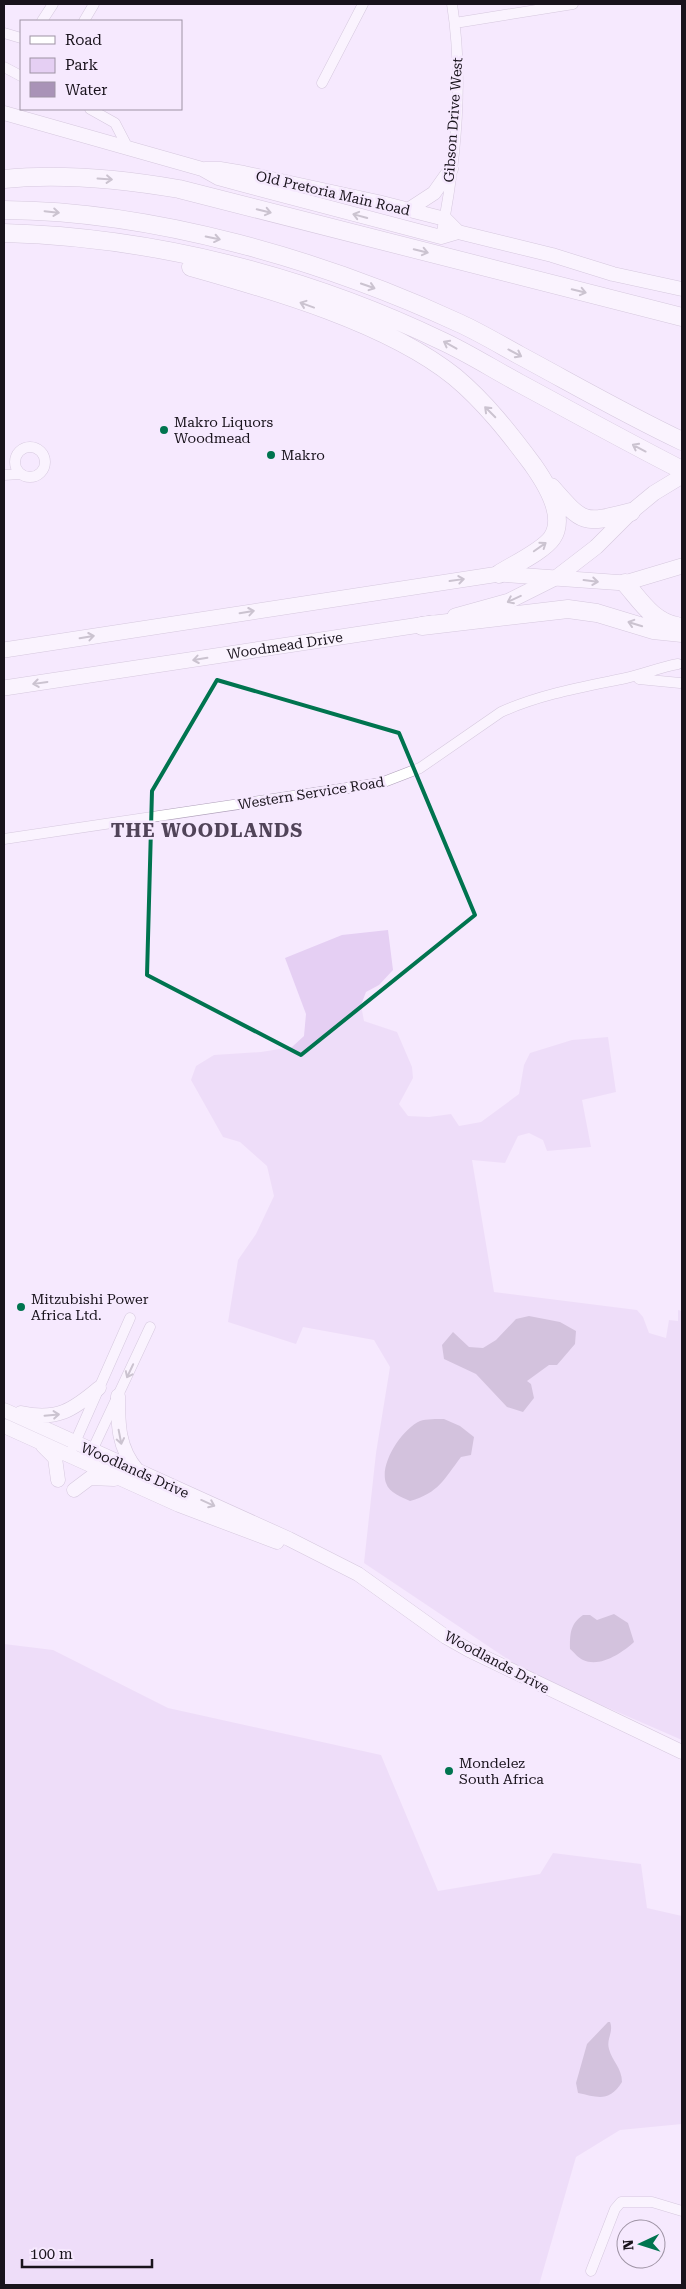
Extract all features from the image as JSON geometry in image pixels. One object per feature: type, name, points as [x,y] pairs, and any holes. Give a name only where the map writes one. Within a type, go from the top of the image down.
[{"type":"highway","points":[[4,179],[78,177],[129,181],[178,189],[682,317]]},
{"type":"highway","points":[[4,210],[28,210],[124,220],[224,241],[293,260],[387,292],[460,323],[682,442]]},
{"type":"highway","points":[[4,233],[26,233],[121,243],[185,254],[274,278],[376,312],[443,341],[682,470]]},
{"type":"highway","points":[[26,233],[184,266],[254,285],[370,328],[426,358],[455,378],[503,425],[543,479],[571,509],[587,520],[597,521],[631,512]]},
{"type":"highway","points":[[500,574],[553,537],[556,516],[543,479]]},
{"type":"highway","points":[[625,583],[657,619],[667,624],[682,627]]},
{"type":"highway","points":[[422,626],[568,609],[597,613],[653,630],[682,633]]},
{"type":"main road","name":"Old Pretoria Main Road","points":[[4,112],[129,150],[202,169],[220,169],[244,173],[445,219]]},
{"type":"main road","points":[[408,210],[434,193],[451,168]]},
{"type":"main road","name":"Old Pretoria Main Road","points":[[202,169],[218,178],[441,237]]},
{"type":"main road","points":[[445,219],[458,232]]},
{"type":"main road","points":[[441,237],[458,232],[552,255],[614,274],[682,289]]},
{"type":"main road","name":"Woodmead Drive","points":[[4,688],[422,626],[509,602],[557,577],[596,547],[631,512],[654,493],[682,476]]},
{"type":"main road","points":[[4,650],[500,574],[625,583],[682,566]]},
{"type":"main road","points":[[4,1409],[27,1414],[53,1416],[74,1407],[99,1388]]},
{"type":"main road","points":[[74,1490],[90,1478],[133,1477],[130,1462],[120,1438],[118,1396]]},
{"type":"main road","name":"Woodlands Drive","points":[[4,1409],[73,1449],[133,1477],[289,1539],[320,1557],[358,1574],[446,1637],[469,1650],[682,1752]]},
{"type":"main road","name":"Woodlands Drive","points":[[4,1426],[36,1441],[73,1449]]},
{"type":"main road","points":[[36,1441],[55,1458],[58,1480]]},
{"type":"street","points":[[43,20],[53,4]]},
{"type":"street","points":[[85,20],[94,4]]},
{"type":"street","points":[[322,83],[363,4]]},
{"type":"street","name":"Gibson Drive West","points":[[441,237],[445,219],[457,104],[458,47],[452,4]]},
{"type":"street","points":[[455,23],[573,4]]},
{"type":"street","points":[[4,33],[20,38]]},
{"type":"street","points":[[4,67],[20,75]]},
{"type":"street","points":[[92,110],[115,123],[129,150]]},
{"type":"street","points":[[4,475],[37,476],[44,468],[44,457],[38,450],[27,448],[19,452],[15,459],[15,464],[20,474]]},
{"type":"street","points":[[4,460],[15,459]]},
{"type":"street","points":[[680,662],[674,674],[681,683]]},
{"type":"street","name":"Western Service Road","points":[[4,839],[381,783],[420,768],[501,712],[515,706],[548,694],[626,678],[680,662]]},
{"type":"street","name":"Western Service Road","points":[[626,678],[681,683]]},
{"type":"street","points":[[73,1449],[130,1318]]},
{"type":"street","points":[[89,1456],[150,1327]]},
{"type":"street","points":[[591,2271],[615,2209],[621,2202],[652,2202],[682,2211]]},
{"type":"highlighted area","points":[[217,680],[399,733],[475,915],[301,1055],[147,975],[152,791]]},
{"type":"green space","points":[[388,930],[393,970],[379,985],[366,992],[361,1005],[364,1021],[397,1032],[412,1067],[413,1078],[399,1104],[408,1116],[429,1117],[451,1114],[459,1126],[481,1122],[519,1094],[524,1065],[530,1053],[572,1040],[608,1037],[616,1092],[582,1100],[591,1147],[547,1151],[543,1140],[529,1133],[518,1136],[505,1163],[472,1160],[494,1292],[637,1310],[643,1317],[649,1333],[666,1338],[669,1320],[678,1321],[678,1310],[682,1311],[682,1740],[530,1674],[364,1563],[376,1453],[390,1367],[374,1340],[303,1327],[296,1344],[228,1322],[238,1260],[256,1234],[274,1196],[267,1166],[240,1142],[223,1137],[191,1080],[196,1066],[214,1055],[261,1052],[292,1047],[304,1036],[306,1014],[285,958],[342,935]]},
{"type":"green space","points":[[4,1644],[53,1650],[168,1708],[381,1755],[438,1891],[540,1874],[553,1853],[641,1864],[647,1908],[682,1916],[682,2124],[620,2130],[576,2157],[539,2285],[4,2285]]},
{"type":"water","points":[[529,1316],[560,1322],[576,1331],[575,1344],[557,1365],[549,1365],[527,1381],[531,1384],[534,1398],[523,1412],[507,1407],[476,1374],[444,1359],[442,1345],[453,1332],[469,1347],[483,1348],[496,1340],[516,1319]]},
{"type":"water","points":[[444,1419],[460,1426],[474,1437],[471,1455],[461,1457],[440,1484],[420,1498],[410,1501],[393,1492],[386,1483],[386,1466],[399,1439],[413,1425],[420,1421]]},
{"type":"water","points":[[614,1614],[628,1623],[634,1642],[629,1646],[617,1655],[596,1662],[579,1658],[570,1649],[573,1626],[579,1618],[583,1615],[590,1615],[597,1620]]},
{"type":"water","points":[[610,2022],[611,2026],[608,2042],[609,2049],[622,2077],[622,2082],[617,2089],[607,2096],[597,2097],[578,2093],[576,2083],[587,2044]]},
{"type":"place","name":"Makro Liquors Woodmead","points":[[164,430]]},
{"type":"place","name":"Makro","points":[[271,455]]},
{"type":"place","name":"Mitzubishi Power Africa Ltd.","points":[[21,1307]]},
{"type":"place","name":"Mondelez South Africa","points":[[449,1771]]},
{"type":"district","name":"THE WOODLANDS","points":[[207,830]]}]
